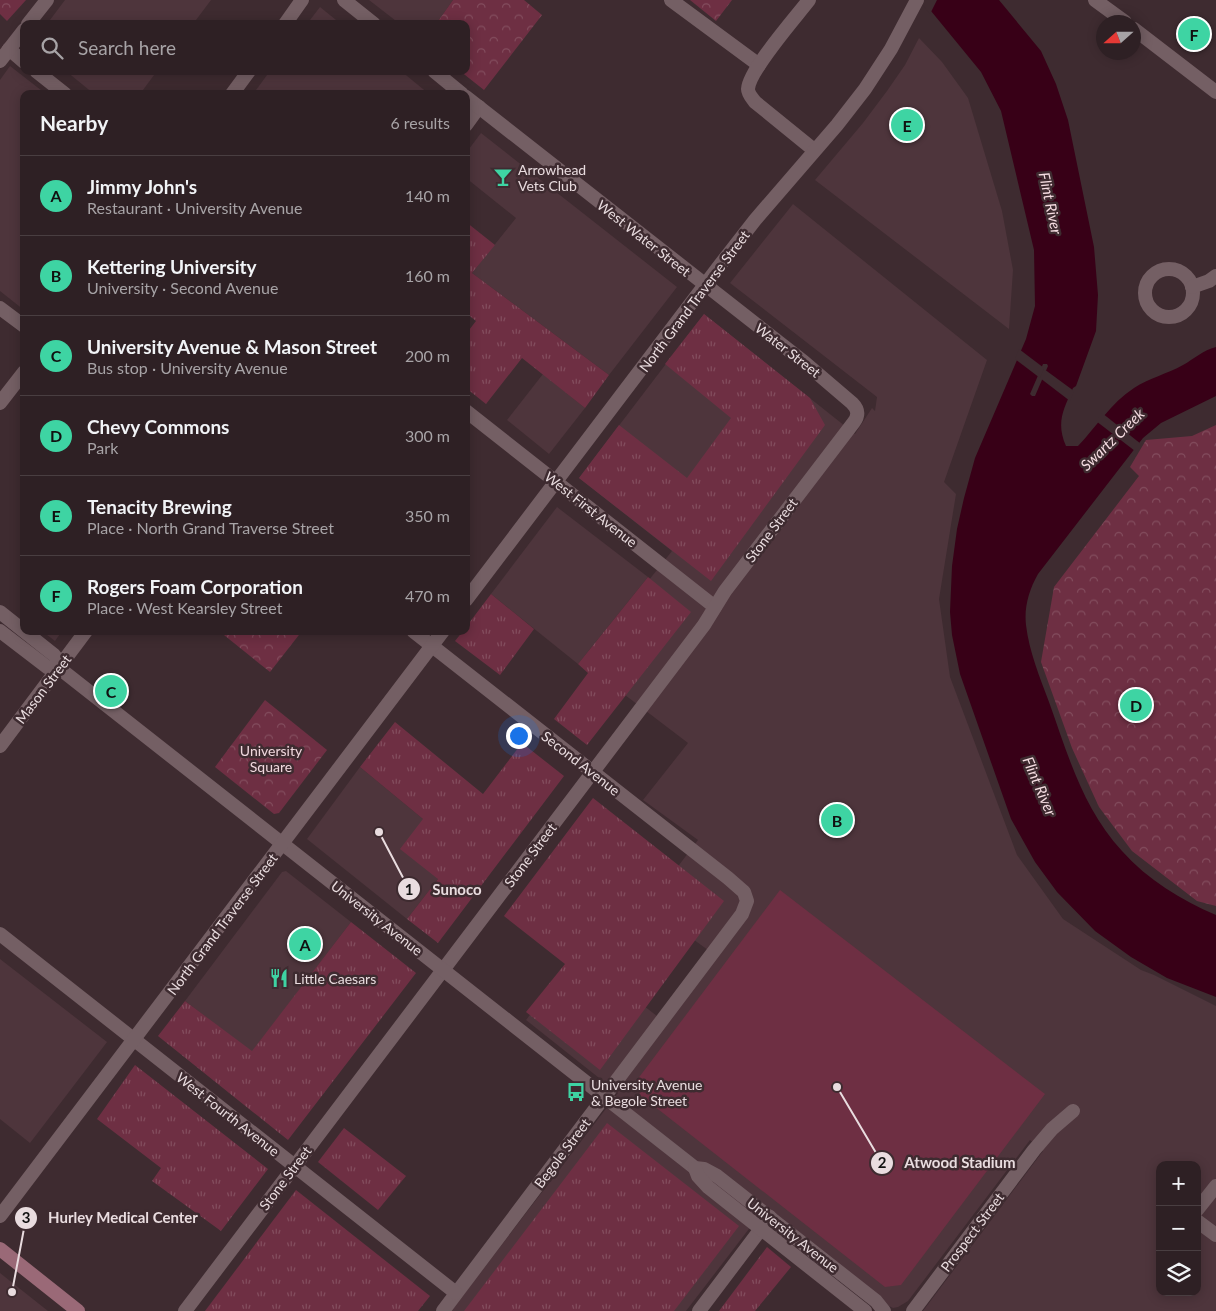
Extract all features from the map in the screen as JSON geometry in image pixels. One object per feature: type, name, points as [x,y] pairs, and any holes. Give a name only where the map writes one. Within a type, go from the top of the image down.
[{"type":"main road","points":[[0,1249],[78,1311]]},
{"type":"street","points":[[31,20],[46,0]]},
{"type":"street","points":[[288,20],[302,0]]},
{"type":"street","points":[[344,0],[369,20]]},
{"type":"street","points":[[671,0],[759,65]]},
{"type":"street","points":[[1096,0],[1116,15]]},
{"type":"street","points":[[805,1],[759,65],[748,92],[752,98],[814,150]]},
{"type":"street","name":"North Grand Traverse Street","points":[[470,595],[755,220],[842,119],[873,78],[914,5]]},
{"type":"street","points":[[0,61],[4,45],[20,33]]},
{"type":"street","points":[[1141,34],[1216,92]]},
{"type":"street","points":[[4,45],[20,59]]},
{"type":"street","points":[[41,75],[60,90]]},
{"type":"street","points":[[235,90],[247,75]]},
{"type":"street","points":[[439,75],[457,90]]},
{"type":"street","name":"West Water Street","points":[[470,100],[705,285]]},
{"type":"street","points":[[470,119],[479,107]]},
{"type":"street","points":[[1192,287],[1209,281],[1216,276]]},
{"type":"street","name":"Water Street","points":[[705,285],[849,399],[857,410],[854,422]]},
{"type":"street","points":[[0,308],[20,323]]},
{"type":"street","points":[[0,403],[20,377]]},
{"type":"street","name":"West First Avenue","points":[[470,414],[716,607]]},
{"type":"street","name":"Stone Street","points":[[185,1311],[704,626],[725,591],[854,422]]},
{"type":"street","name":"University Avenue","points":[[0,612],[20,628]]},
{"type":"street","name":"University Avenue","points":[[0,631],[47,667],[59,668],[695,1168],[704,1184],[865,1311]]},
{"type":"street","name":"University Avenue","points":[[29,635],[56,656],[59,668]]},
{"type":"street","name":"Mason Street","points":[[0,746],[83,635]]},
{"type":"street","name":"Second Avenue","points":[[418,635],[728,878],[742,890],[746,897]]},
{"type":"street","name":"North Grand Traverse Street","points":[[0,1216],[440,635]]},
{"type":"street","name":"Begole Street","points":[[443,1311],[742,914],[747,905],[746,897]]},
{"type":"street","name":"West Fourth Avenue","points":[[0,934],[456,1293]]},
{"type":"street","name":"Prospect Street","points":[[913,1311],[1034,1150],[1052,1129],[1073,1112]]},
{"type":"street","name":"University Avenue","points":[[695,1168],[713,1173],[876,1301],[884,1311]]},
{"type":"street","points":[[1200,1206],[1216,1186]]},
{"type":"street","points":[[699,1311],[770,1217]]},
{"type":"street","points":[[1201,1224],[1216,1235]]},
{"type":"shaded area","points":[[65,0],[211,0],[196,20],[50,20]]},
{"type":"shaded area","points":[[369,0],[453,0],[439,20],[395,20]]},
{"type":"shaded area","points":[[320,7],[336,20],[310,20]]},
{"type":"shaded area","points":[[919,38],[942,62],[968,98],[1002,211],[1013,270],[1009,329],[815,180],[887,91],[905,65]]},
{"type":"shaded area","points":[[10,66],[41,90],[20,90],[20,307],[0,291],[0,80]]},
{"type":"shaded area","points":[[71,75],[154,75],[143,90],[89,90]]},
{"type":"shaded area","points":[[267,75],[406,75],[424,90],[256,90]]},
{"type":"shaded area","points":[[481,133],[677,287],[609,375],[472,273],[516,218],[470,181],[470,148]]},
{"type":"shaded area","points":[[793,204],[987,360],[944,482],[956,494],[939,599],[950,677],[1017,855],[1063,919],[1141,970],[1216,1006],[1216,1311],[923,1311],[1043,1151],[1030,1140],[908,1301],[898,1307],[893,1308],[889,1306],[765,1208],[686,1311],[451,1311],[618,1093],[526,1020],[577,954],[666,1023],[716,956],[648,906],[698,840],[643,800],[688,743],[583,663],[672,551],[579,478],[704,314],[855,434],[872,408],[875,411],[877,397],[730,283]]},
{"type":"shaded area","points":[[543,374],[585,408],[549,454],[507,420]]},
{"type":"shaded area","points":[[557,507],[648,577],[578,664],[491,594]]},
{"type":"shaded area","points":[[47,635],[59,635],[55,641]]},
{"type":"shaded area","points":[[360,767],[423,819],[438,879],[407,919],[307,839]]},
{"type":"shaded area","points":[[286,871],[351,922],[252,1052],[185,1001],[282,872]]},
{"type":"shaded area","points":[[0,959],[107,1042],[30,1143],[0,1119]]},
{"type":"shaded area","points":[[0,1273],[48,1311],[0,1311]]},
{"type":"green space","points":[[0,0],[26,0],[7,21],[0,14]]},
{"type":"green space","points":[[453,0],[524,0],[542,15],[484,90],[465,75],[470,75],[470,20],[439,20]]},
{"type":"green space","points":[[690,0],[732,0],[716,21]]},
{"type":"green space","points":[[470,225],[495,245],[472,273],[609,375],[585,408],[522,358],[486,404],[470,391],[470,329],[476,321],[470,316]]},
{"type":"green space","points":[[704,314],[810,398],[825,425],[711,581],[579,478],[619,425],[687,478],[731,418],[665,364]]},
{"type":"green space","points":[[1216,425],[1216,906],[1197,901],[1132,851],[1099,807],[1072,748],[1041,662],[1054,587],[1139,476],[1130,467],[1146,440],[1192,436]]},
{"type":"green space","points":[[648,577],[691,612],[587,745],[554,719],[588,673],[578,664]]},
{"type":"green space","points":[[491,594],[534,629],[500,675],[455,641],[460,635],[470,635],[470,622]]},
{"type":"green space","points":[[224,635],[299,635],[270,672]]},
{"type":"green space","name":"University Square","points":[[265,700],[327,750],[279,813],[274,814],[215,767]]},
{"type":"green space","points":[[395,722],[483,794],[522,743],[564,776],[438,943],[407,919],[438,879],[400,849],[423,819],[360,767]]},
{"type":"green space","points":[[593,798],[724,901],[600,1070],[526,1012],[565,964],[504,916]]},
{"type":"green space","points":[[780,890],[1045,1094],[901,1285],[885,1287],[640,1095],[637,1080]]},
{"type":"green space","points":[[351,922],[416,973],[288,1140],[158,1036],[185,1001],[252,1051]]},
{"type":"green space","points":[[135,1065],[268,1169],[221,1231],[152,1181],[161,1168],[97,1119]]},
{"type":"green space","points":[[607,1123],[739,1226],[674,1311],[464,1311]]},
{"type":"green space","points":[[344,1128],[406,1176],[378,1210],[318,1162]]},
{"type":"green space","points":[[296,1190],[430,1296],[418,1311],[205,1311]]},
{"type":"green space","points":[[767,1247],[791,1267],[755,1311],[719,1311]]},
{"type":"water","points":[[922,0],[999,0],[1041,51],[1056,84],[1068,120],[1094,247],[1098,295],[1096,331],[1076,386],[1073,388],[1066,403],[1062,417],[1061,430],[1066,446],[1078,446],[1111,408],[1134,388],[1216,347],[1216,396],[1161,423],[1143,438],[1038,574],[1028,599],[1026,618],[1027,635],[1030,645],[1070,761],[1087,799],[1108,835],[1132,861],[1154,880],[1190,903],[1216,915],[1216,997],[1167,978],[1131,957],[1095,931],[1057,892],[1035,862],[1011,819],[960,674],[952,635],[950,612],[952,566],[957,529],[975,458],[1026,339],[1035,306],[1034,250],[1001,111],[981,72]],"holes":[[[1043,364],[1048,366],[1035,396],[1032,396],[1030,394]]]},
{"type":"pier","points":[[919,0],[937,0],[930,14]]},
{"type":"pier","points":[[1019,349],[1044,368],[1040,378],[1015,359]]},
{"type":"pier","points":[[1044,369],[1074,391],[1070,401],[1040,378]]},
{"type":"pier","points":[[1102,413],[1141,444],[1135,451],[1096,421]]},
{"type":"place","name":"Rogers Foam Corporation","points":[[1194,34]]},
{"type":"place","name":"Tenacity Brewing","points":[[907,125]]},
{"type":"place","name":"Arrowhead Vets Club","points":[[503,177]]},
{"type":"place","name":"University Avenue & Mason Street","points":[[111,691]]},
{"type":"place","name":"Chevy Commons","points":[[1136,705]]},
{"type":"place","name":"Kettering University","points":[[837,820]]},
{"type":"place","name":"Sunoco","points":[[379,832]]},
{"type":"place","name":"Jimmy John's","points":[[305,944]]},
{"type":"place","name":"Little Caesars","points":[[279,978]]},
{"type":"place","name":"Atwood Stadium","points":[[837,1087]]},
{"type":"place","name":"University Avenue & Begole Street","points":[[576,1092]]},
{"type":"place","name":"Hurley Medical Center","points":[[12,1292]]},
{"type":"water label","name":"Flint River","points":[[1051,203]]},
{"type":"water label","name":"Swartz Creek","points":[[1112,439]]},
{"type":"water label","name":"Flint River","points":[[1040,786]]}]
